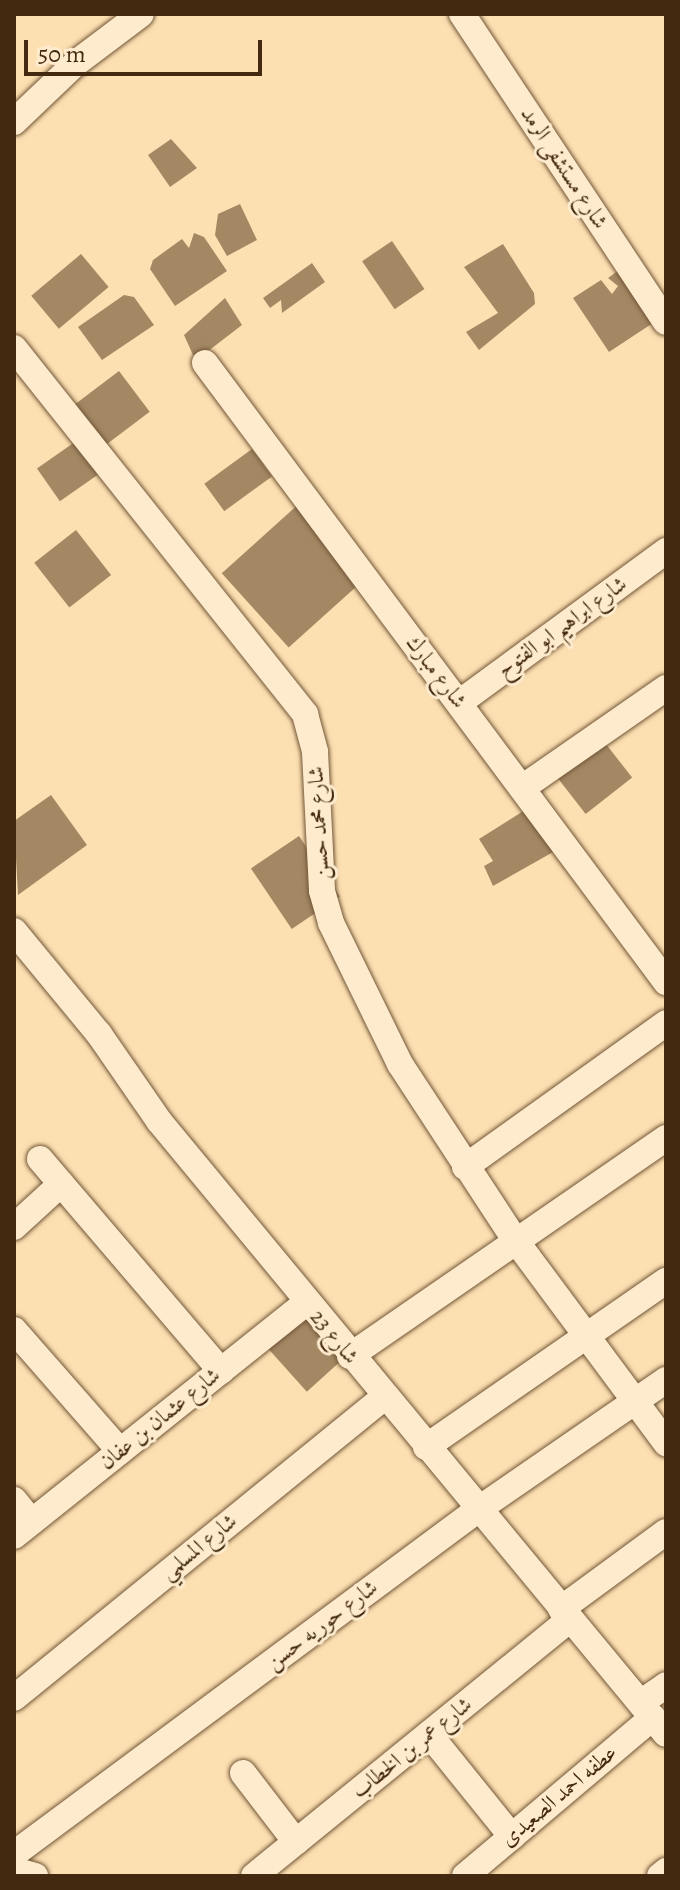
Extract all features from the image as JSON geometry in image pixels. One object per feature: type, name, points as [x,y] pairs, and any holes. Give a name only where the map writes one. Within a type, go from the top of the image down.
[{"type":"street","points":[[14,122],[76,63],[141,14]]},
{"type":"street","name":"شارع مستشفى الرمد","points":[[462,14],[666,322]]},
{"type":"street","name":"شارع محمد حسن","points":[[14,348],[305,714],[315,752],[317,855],[331,923],[400,1064],[516,1241],[666,1443]]},
{"type":"street","name":"شارع مبارك","points":[[205,363],[666,982]]},
{"type":"street","name":"شارع ابراهيم ابو الفتوح","points":[[459,703],[666,551]]},
{"type":"street","points":[[522,788],[666,688]]},
{"type":"street","name":"شارع 23","points":[[14,931],[306,1303],[476,1511],[654,1718]]},
{"type":"street","points":[[465,1167],[666,1023]]},
{"type":"street","points":[[350,1356],[666,1138]]},
{"type":"street","points":[[40,1159],[221,1371]]},
{"type":"street","points":[[14,1227],[61,1184]]},
{"type":"street","points":[[426,1447],[666,1281]]},
{"type":"street","name":"شارع عثمان بن عفان","points":[[23,1529],[306,1303]]},
{"type":"street","points":[[14,1330],[120,1451]]},
{"type":"street","name":"شارع حوريه حسن","points":[[14,1854],[476,1511],[666,1380]]},
{"type":"street","name":"شارع المسلمي","points":[[14,1698],[384,1397]]},
{"type":"street","points":[[14,1500],[23,1529]]},
{"type":"street","name":"شارع عمر بن الخطاب","points":[[254,1876],[429,1734],[666,1532]]},
{"type":"street","name":"عطفه احمد الصعيدى","points":[[465,1876],[654,1718],[666,1685]]},
{"type":"street","points":[[429,1734],[512,1837]]},
{"type":"street","points":[[243,1773],[296,1842]]},
{"type":"street","points":[[14,1870],[35,1876]]},
{"type":"street","points":[[660,1876],[666,1871]]},
{"type":"building","points":[[171,139],[197,168],[170,187],[148,155]]},
{"type":"building","points":[[240,204],[257,240],[227,256],[215,235],[218,214]]},
{"type":"building","points":[[194,233],[204,237],[227,271],[175,306],[150,269],[153,260],[182,239],[189,248]]},
{"type":"building","points":[[392,241],[424,289],[395,309],[362,261]]},
{"type":"building","points":[[503,244],[534,293],[535,304],[479,350],[466,332],[498,313],[464,267]]},
{"type":"building","points":[[81,254],[109,287],[59,329],[31,296]]},
{"type":"building","points":[[312,263],[325,282],[282,313],[281,300],[270,308],[263,298]]},
{"type":"building","points":[[623,267],[659,319],[609,352],[573,298],[601,280],[612,294],[618,286],[608,278]]},
{"type":"building","points":[[124,295],[134,297],[154,325],[102,360],[78,327]]},
{"type":"building","points":[[225,298],[242,325],[203,355],[193,355],[184,335]]},
{"type":"building","points":[[119,371],[150,412],[103,447],[73,406]]},
{"type":"building","points":[[82,437],[105,470],[60,501],[37,469]]},
{"type":"building","points":[[252,449],[272,477],[224,511],[204,484]]},
{"type":"building","points":[[302,501],[369,575],[289,648],[222,573]]},
{"type":"building","points":[[76,530],[111,575],[69,608],[34,563]]},
{"type":"building","points":[[602,739],[632,778],[586,814],[556,775]]},
{"type":"building","points":[[51,795],[87,845],[18,895],[14,821]]},
{"type":"building","points":[[528,808],[555,851],[493,886],[484,866],[493,861],[479,839]]},
{"type":"building","points":[[299,836],[340,897],[292,929],[251,868]]},
{"type":"building","points":[[306,1313],[345,1357],[307,1392],[267,1348]]}]
